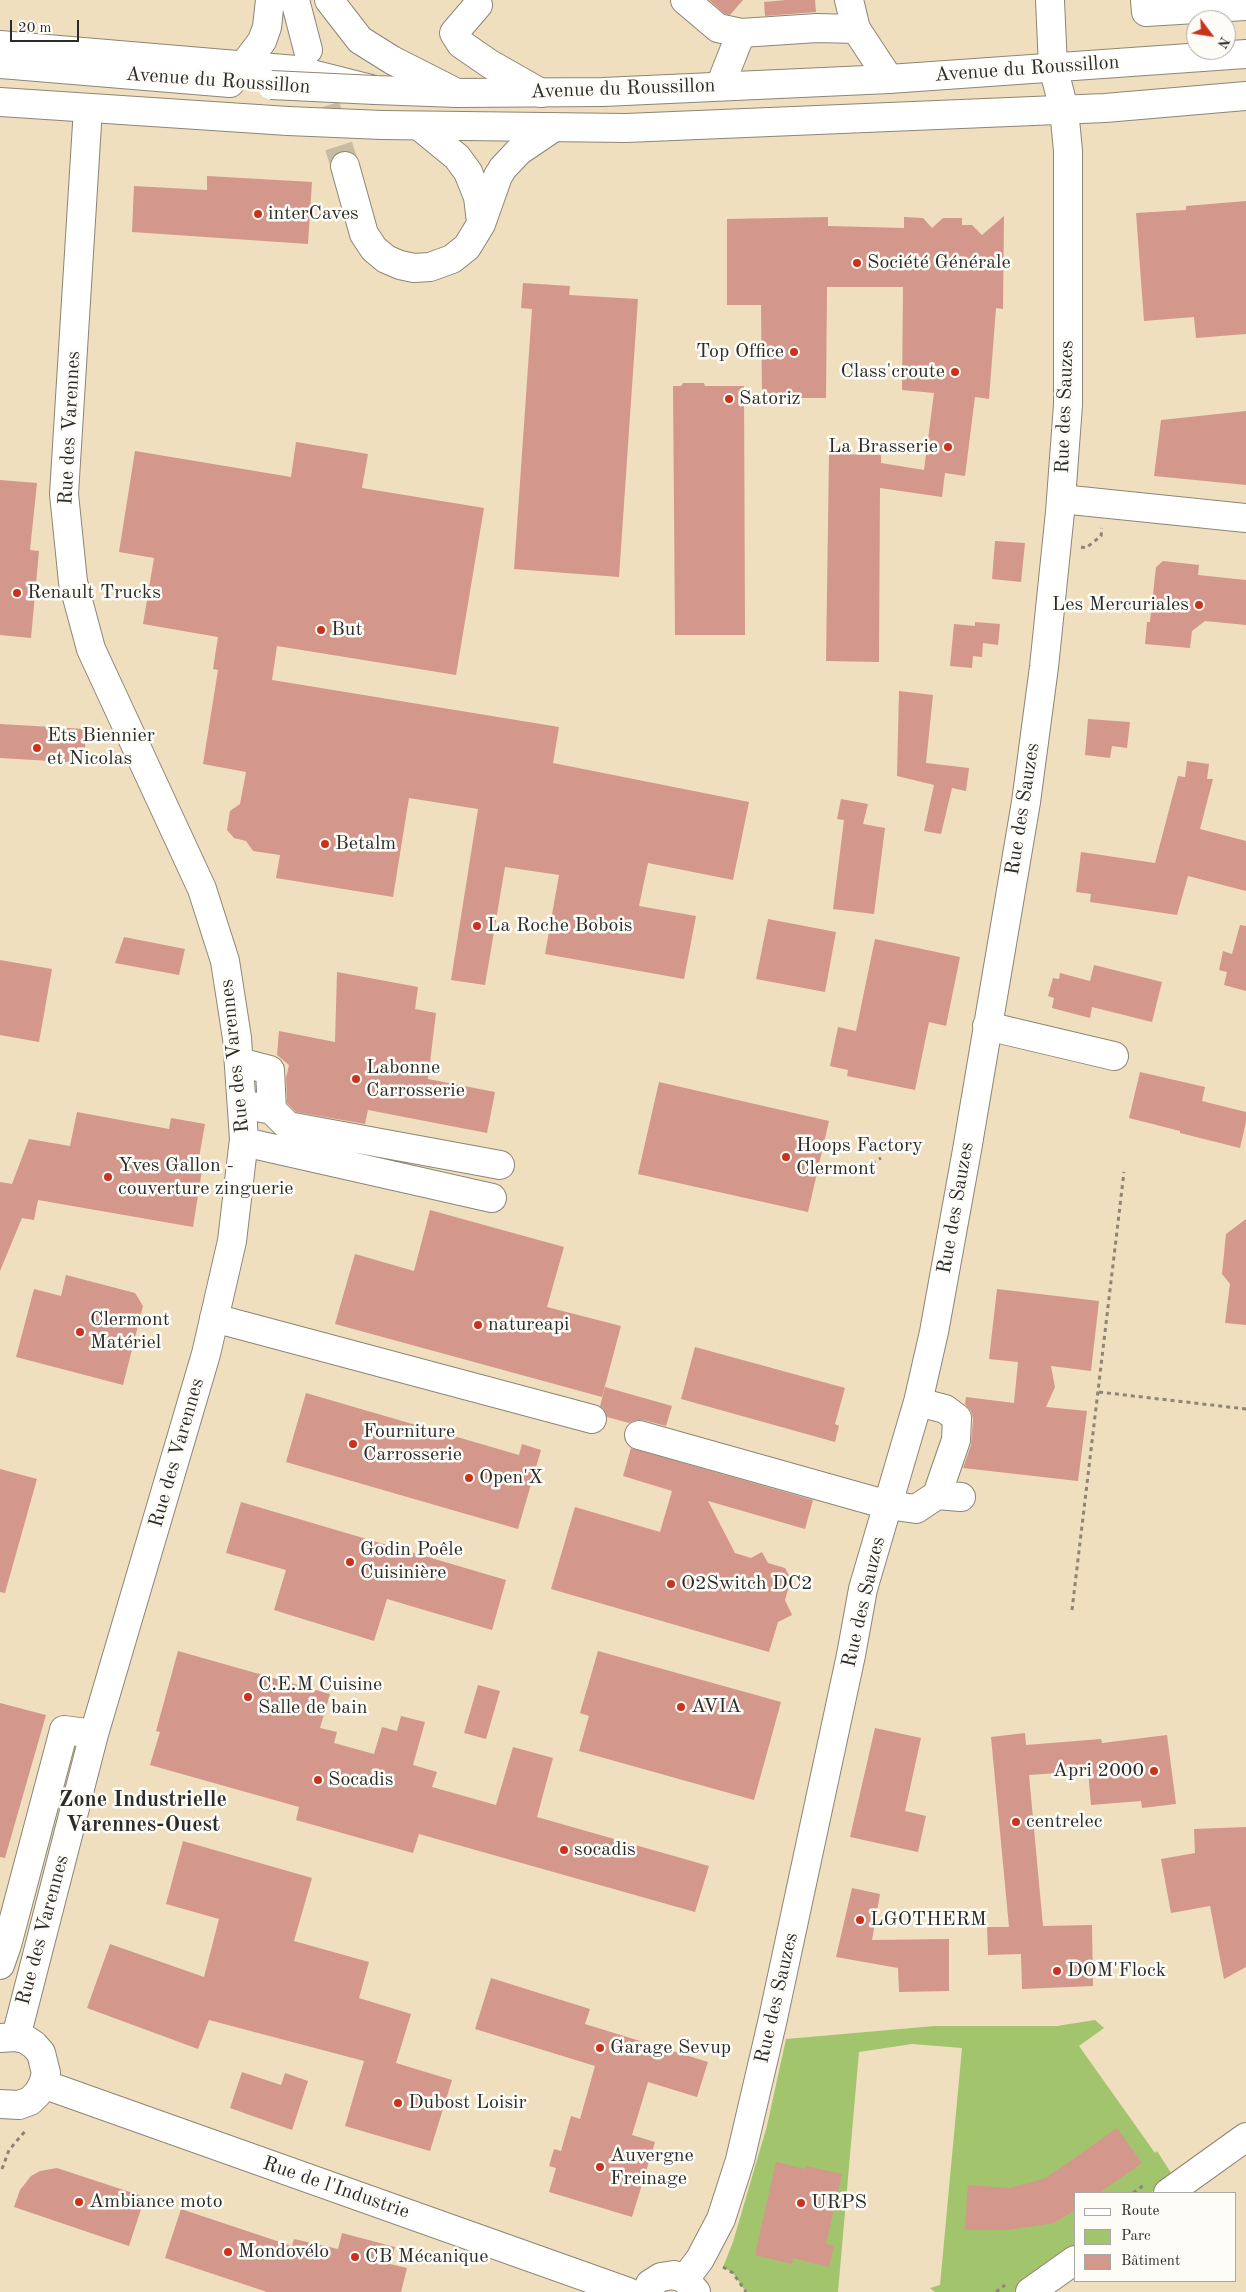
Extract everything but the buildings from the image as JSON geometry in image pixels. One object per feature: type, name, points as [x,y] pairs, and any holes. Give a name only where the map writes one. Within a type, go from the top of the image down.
[{"type":"street","points":[[243,66],[262,41],[267,27],[270,0]]},
{"type":"street","points":[[295,0],[308,50]]},
{"type":"street","points":[[329,0],[360,40],[392,60],[457,92]]},
{"type":"street","points":[[685,0],[718,28],[741,33],[817,28],[856,29]]},
{"type":"street","points":[[849,0],[856,29],[889,79]]},
{"type":"street","name":"Rue des Sauzes","points":[[691,2286],[700,2259],[720,2219],[740,2160],[774,2013],[851,1655],[863,1589],[918,1402],[934,1332],[1026,802],[1044,668],[1061,499],[1068,406],[1068,151],[1064,108],[1053,67],[1050,0]]},
{"type":"street","points":[[1145,0],[1146,12],[1246,6]]},
{"type":"street","points":[[478,5],[454,33],[461,44],[490,64],[541,93]]},
{"type":"street","points":[[720,86],[741,33]]},
{"type":"street","points":[[0,45],[296,70],[374,90]]},
{"type":"street","name":"Avenue du Roussillon","points":[[0,64],[157,78],[271,85],[374,90],[541,93],[889,79],[1246,54]]},
{"type":"street","name":"Avenue du Roussillon","points":[[0,102],[288,121],[382,125],[626,128],[1064,108],[1105,108],[1246,96]]},
{"type":"street","name":"Rue des Varennes","points":[[8,2038],[32,1973],[94,1734],[206,1354],[232,1241],[244,1142],[239,1062],[225,961],[202,889],[92,648],[73,582],[64,494],[88,108]]},
{"type":"street","points":[[420,126],[457,157],[468,172],[478,197],[481,224]]},
{"type":"street","points":[[345,166],[364,234],[374,249],[386,259],[414,268],[430,267],[444,263],[467,247],[481,224],[498,176],[510,159],[553,128]]},
{"type":"street","points":[[1061,499],[1246,518]]},
{"type":"street","points":[[987,1026],[1114,1056]]},
{"type":"street","points":[[239,1062],[270,1070],[272,1110]]},
{"type":"street","points":[[242,1104],[272,1110],[288,1126],[500,1165]]},
{"type":"street","points":[[244,1142],[492,1198]]},
{"type":"street","points":[[214,1318],[592,1419]]},
{"type":"street","points":[[639,1435],[888,1505],[916,1509],[949,1496],[957,1418],[945,1408],[918,1402]]},
{"type":"street","points":[[32,1973],[4,1955],[64,1730],[94,1734]]},
{"type":"street","points":[[0,2104],[19,2105],[30,2101],[38,2093],[46,2073],[41,2053],[25,2039],[8,2038]]},
{"type":"street","name":"Rue de l'Industrie","points":[[43,2084],[628,2292]]},
{"type":"street","points":[[1169,2192],[1246,2137]]},
{"type":"street","points":[[1030,2292],[1074,2261]]},
{"type":"street","points":[[646,2292],[650,2284],[661,2277],[674,2275],[691,2286]]},
{"type":"path","points":[[1056,545],[1086,548],[1100,536],[1107,504]]},
{"type":"path","points":[[819,1167],[854,1173],[880,1158]]},
{"type":"path","points":[[1072,1610],[1124,1172]]},
{"type":"path","points":[[1099,1392],[1246,1409]]},
{"type":"path","points":[[2,2169],[9,2150],[32,2125]]},
{"type":"green space","points":[[1095,2020],[1104,2028],[1079,2046],[1155,2153],[1157,2151],[1173,2176],[1151,2192],[1074,2192],[1074,2249],[1014,2292],[935,2292],[930,2288],[940,2285],[962,2048],[912,2044],[859,2052],[838,2292],[746,2292],[733,2273],[723,2267],[733,2242],[767,2126],[786,2039],[935,2026],[1057,2026]]},
{"type":"tunnel","points":[[313,66],[345,166]]},
{"type":"place","name":"interCaves","points":[[258,214]]},
{"type":"place","name":"Société Générale","points":[[857,263]]},
{"type":"place","name":"Top Office","points":[[794,352]]},
{"type":"place","name":"Class'croute","points":[[955,372]]},
{"type":"place","name":"Satoriz","points":[[729,399]]},
{"type":"place","name":"La Brasserie","points":[[948,447]]},
{"type":"place","name":"Renault Trucks","points":[[17,593]]},
{"type":"place","name":"Les Mercuriales","points":[[1199,605]]},
{"type":"place","name":"But","points":[[321,630]]},
{"type":"place","name":"Ets Biennier et Nicolas","points":[[37,748]]},
{"type":"place","name":"Betalm","points":[[325,844]]},
{"type":"place","name":"La Roche Bobois","points":[[477,926]]},
{"type":"place","name":"Labonne Carrosserie","points":[[356,1079]]},
{"type":"place","name":"Hoops Factory Clermont","points":[[786,1157]]},
{"type":"place","name":"Yves Gallon - couverture zinguerie","points":[[108,1177]]},
{"type":"place","name":"natureapi","points":[[478,1325]]},
{"type":"place","name":"Clermont Matériel","points":[[80,1332]]},
{"type":"place","name":"Fourniture Carrosserie","points":[[353,1444]]},
{"type":"place","name":"Open'X","points":[[469,1478]]},
{"type":"place","name":"Godin Poêle Cuisinière","points":[[350,1562]]},
{"type":"place","name":"O2Switch DC2","points":[[671,1584]]},
{"type":"place","name":"C.E.M Cuisine Salle de bain","points":[[248,1697]]},
{"type":"place","name":"AVIA","points":[[681,1707]]},
{"type":"place","name":"Apri 2000","points":[[1154,1771]]},
{"type":"place","name":"Socadis","points":[[318,1780]]},
{"type":"place","name":"centrelec","points":[[1016,1822]]},
{"type":"place","name":"socadis","points":[[564,1850]]},
{"type":"place","name":"LGOTHERM","points":[[860,1920]]},
{"type":"place","name":"DOM'Flock","points":[[1057,1971]]},
{"type":"place","name":"Garage Sevup","points":[[600,2048]]},
{"type":"place","name":"Dubost Loisir","points":[[398,2103]]},
{"type":"place","name":"Auvergne Freinage","points":[[600,2167]]},
{"type":"place","name":"Ambiance moto","points":[[79,2202]]},
{"type":"place","name":"URPS","points":[[801,2203]]},
{"type":"place","name":"Mondovélo","points":[[228,2252]]},
{"type":"place","name":"CB Mécanique","points":[[355,2257]]},
{"type":"district","name":"Zone Industrielle Varennes-Ouest","points":[[143,1812]]}]
